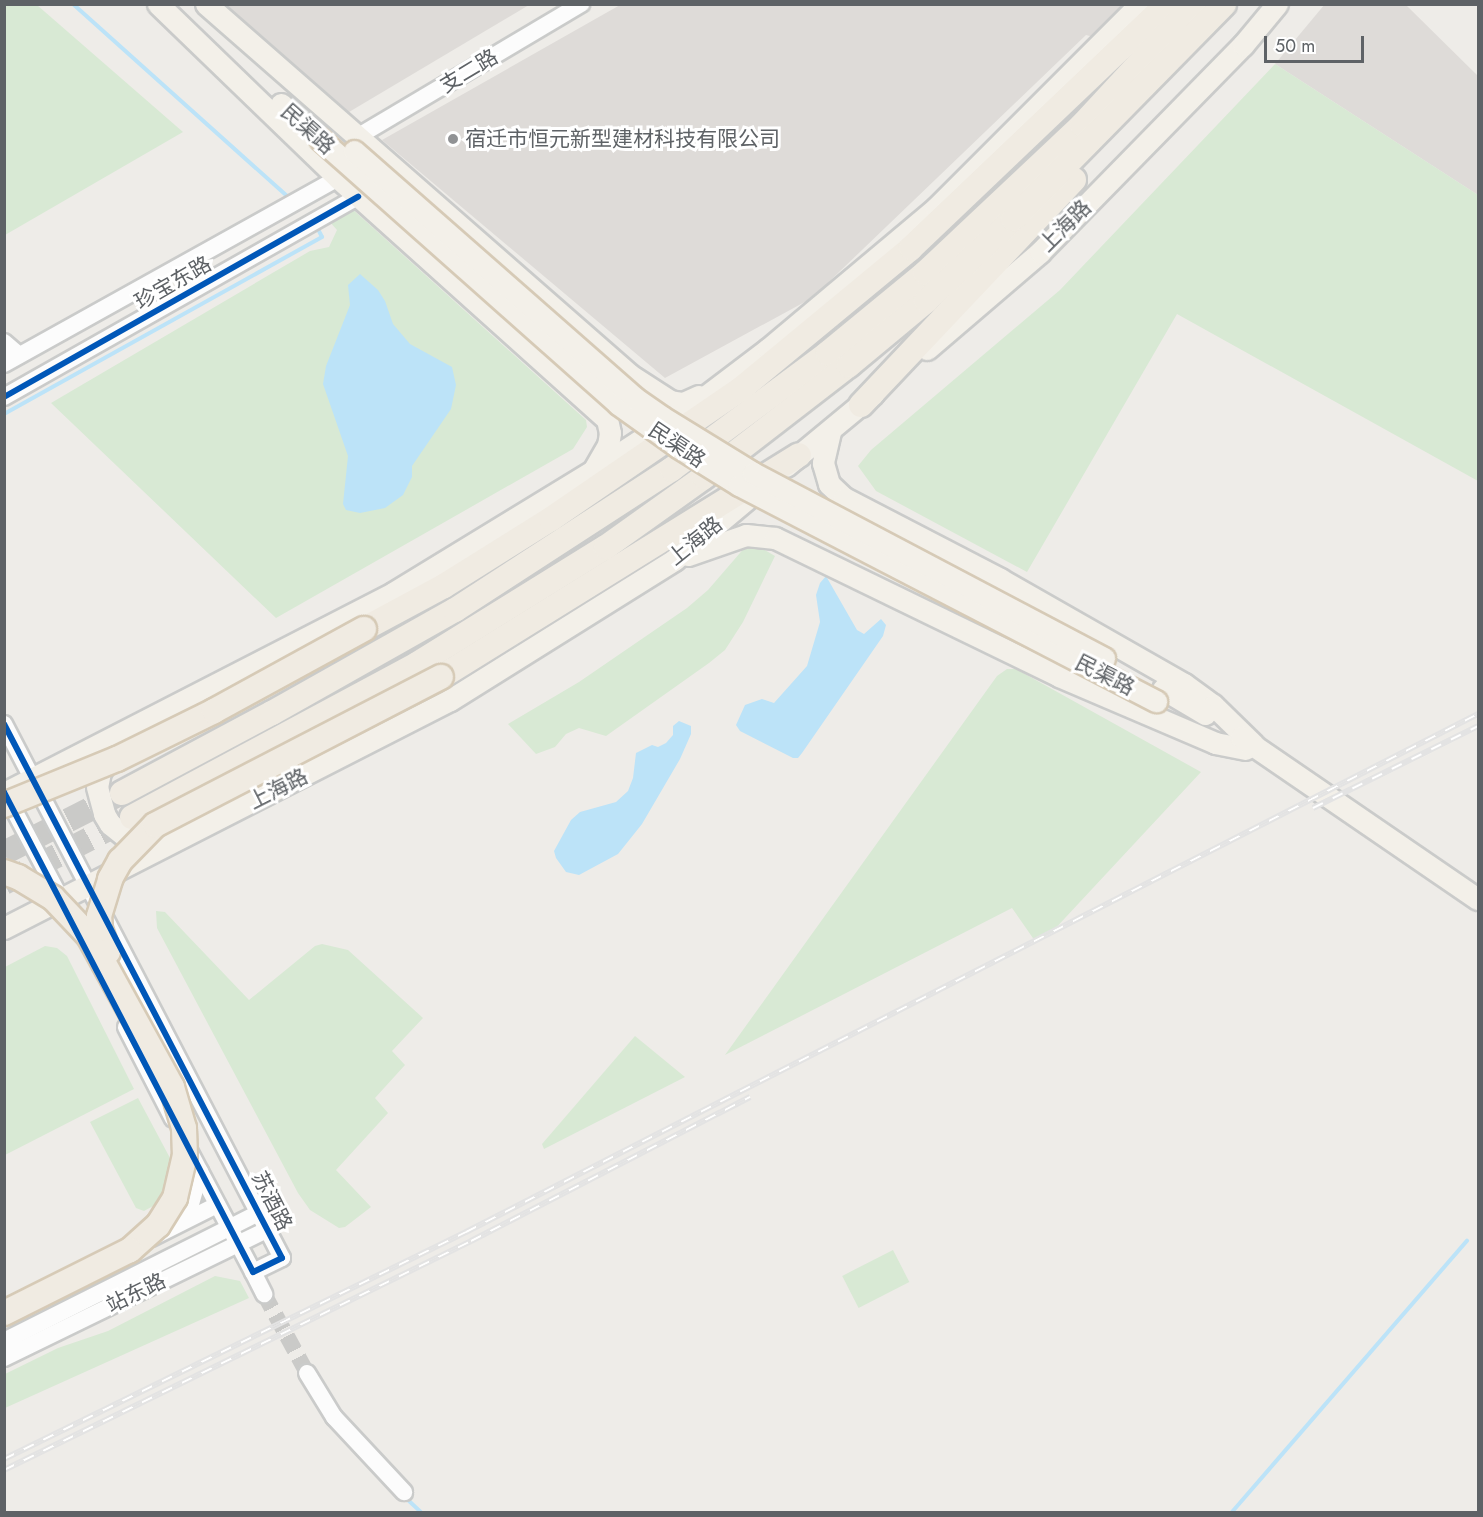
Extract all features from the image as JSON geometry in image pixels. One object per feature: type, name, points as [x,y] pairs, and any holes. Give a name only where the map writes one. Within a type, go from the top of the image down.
[{"type":"highway","points":[[4,805],[117,759],[204,716],[444,586],[551,519],[742,388],[911,248],[1167,4]]},
{"type":"highway","points":[[122,793],[262,719],[455,610],[672,469],[828,353],[925,273],[1082,125],[1194,4]]},
{"type":"highway","name":"上海路","points":[[132,817],[417,664],[606,547],[704,477],[849,365],[926,301],[1013,219],[1224,4]]},
{"type":"highway","points":[[861,405],[1215,33],[1235,4]]},
{"type":"highway","points":[[150,1048],[100,929],[99,916],[105,894],[120,861],[154,825],[441,677],[799,455]]},
{"type":"highway","points":[[4,872],[45,893],[89,936],[172,1087],[184,1128],[185,1155],[175,1198],[158,1225],[130,1250],[4,1312]]},
{"type":"main road","name":"民渠路","points":[[158,4],[358,197],[607,419],[610,433],[608,445],[593,471]]},
{"type":"main road","name":"民渠路","points":[[168,4],[550,324],[634,398],[753,473],[1160,695],[1272,759],[1396,840],[1479,899]]},
{"type":"main road","name":"民渠路","points":[[197,4],[325,134]]},
{"type":"main road","name":"民渠路","points":[[206,4],[630,375],[653,392],[670,401],[683,403],[722,384]]},
{"type":"main road","points":[[5,793],[393,593],[593,471],[722,384],[936,208],[1140,4]]},
{"type":"main road","name":"上海路","points":[[4,928],[90,887],[450,700],[674,560],[799,455],[830,432],[1040,252],[1244,45],[1276,4]]},
{"type":"main road","points":[[830,432],[823,463],[829,484],[844,498],[1000,579],[1184,684],[1214,705],[1249,746]]},
{"type":"main road","points":[[674,560],[746,535],[775,538],[1059,676],[1215,743],[1249,746]]},
{"type":"main road","points":[[195,696],[110,757],[100,772],[97,787],[99,800],[110,824],[131,841],[151,846],[257,800]]},
{"type":"street","name":"支二路","points":[[357,137],[581,4]]},
{"type":"street","name":"珍宝东路","points":[[12,359],[338,178]]},
{"type":"street","name":"珍宝东路","points":[[4,397],[358,197]]},
{"type":"street","points":[[4,342],[12,359]]},
{"type":"street","name":"苏酒路","points":[[4,724],[282,1258],[253,1272]]},
{"type":"street","points":[[5,793],[264,1294]]},
{"type":"street","points":[[179,1224],[189,1211],[200,1172]]},
{"type":"street","name":"站东路","points":[[4,1312],[217,1205]]},
{"type":"street","points":[[4,1341],[133,1279],[233,1236],[259,1213]]},
{"type":"street","name":"站东路","points":[[4,1358],[233,1236],[268,1229]]},
{"type":"street","points":[[307,1373],[334,1417],[404,1492]]},
{"type":"shaded area","points":[[1325,4],[1406,5],[1478,76],[1478,195],[1275,64]]},
{"type":"shaded area","points":[[218,5],[529,5],[344,115]]},
{"type":"shaded area","points":[[620,5],[1139,5],[1109,41],[1086,35],[812,298],[665,378],[382,140]]},
{"type":"green space","points":[[5,4],[37,5],[183,132],[5,235]]},
{"type":"green space","points":[[1275,64],[1478,195],[1478,481],[1177,314],[1027,572],[876,491],[858,466],[871,450],[1060,290]]},
{"type":"green space","points":[[350,207],[586,420],[587,427],[573,449],[276,618],[51,403],[310,251],[329,247],[337,230],[329,221]]},
{"type":"green space","points":[[746,546],[763,549],[775,556],[743,622],[725,650],[709,663],[606,736],[579,728],[566,734],[555,747],[536,754],[508,724],[579,682],[687,608],[708,590]]},
{"type":"green space","points":[[1007,669],[1016,669],[1201,772],[1052,932],[1035,941],[1012,908],[725,1055],[997,676]]},
{"type":"green space","points":[[156,911],[165,912],[249,1000],[315,946],[322,944],[348,950],[423,1018],[392,1051],[405,1065],[375,1098],[388,1113],[336,1170],[371,1207],[345,1227],[339,1228],[310,1210],[298,1193],[157,928]]},
{"type":"green space","points":[[45,946],[57,948],[67,956],[134,1089],[5,1155],[5,967]]},
{"type":"green space","points":[[635,1036],[685,1077],[544,1149],[542,1144]]},
{"type":"green space","points":[[138,1098],[186,1188],[144,1211],[136,1208],[90,1122]]},
{"type":"green space","points":[[893,1250],[909,1282],[859,1308],[842,1276]]},
{"type":"green space","points":[[215,1276],[240,1281],[249,1298],[5,1408],[5,1374],[58,1348],[108,1331]]},
{"type":"water","points":[[360,274],[378,290],[385,301],[393,324],[410,344],[452,367],[456,385],[451,409],[412,466],[412,477],[403,495],[385,508],[360,513],[346,510],[343,504],[348,456],[323,384],[326,366],[350,305],[348,285]]},
{"type":"water","points":[[826,576],[857,630],[864,634],[881,619],[886,625],[883,636],[802,753],[798,758],[793,758],[740,731],[736,725],[745,705],[762,699],[774,703],[807,666],[820,622],[816,595],[820,583]]},
{"type":"water","points":[[679,721],[691,726],[691,734],[680,759],[642,824],[618,854],[579,875],[566,872],[554,851],[571,820],[580,812],[616,802],[628,791],[633,778],[636,753],[652,745],[658,747],[666,743],[673,735],[673,726]]},
{"type":"waterway","points":[[73,4],[287,196]]},
{"type":"waterway","points":[[4,414],[322,237],[317,227]]},
{"type":"waterway","points":[[1232,1512],[1467,1241]]},
{"type":"waterway","points":[[409,1501],[421,1512]]},
{"type":"tunnel","points":[[4,853],[120,794]]},
{"type":"tunnel","points":[[4,883],[130,818]]},
{"type":"tunnel","points":[[264,1294],[307,1373]]},
{"type":"railway","points":[[4,1459],[466,1232],[1478,714]]},
{"type":"railway","points":[[1313,808],[1478,726]]},
{"type":"railway","points":[[4,1470],[471,1241],[750,1097]]},
{"type":"cycle path","points":[[4,397],[358,197]]},
{"type":"cycle path","points":[[4,724],[282,1258],[253,1272],[4,792]]},
{"type":"place","name":"宿迁市恒元新型建材科技有限公司","points":[[453,139]]}]
